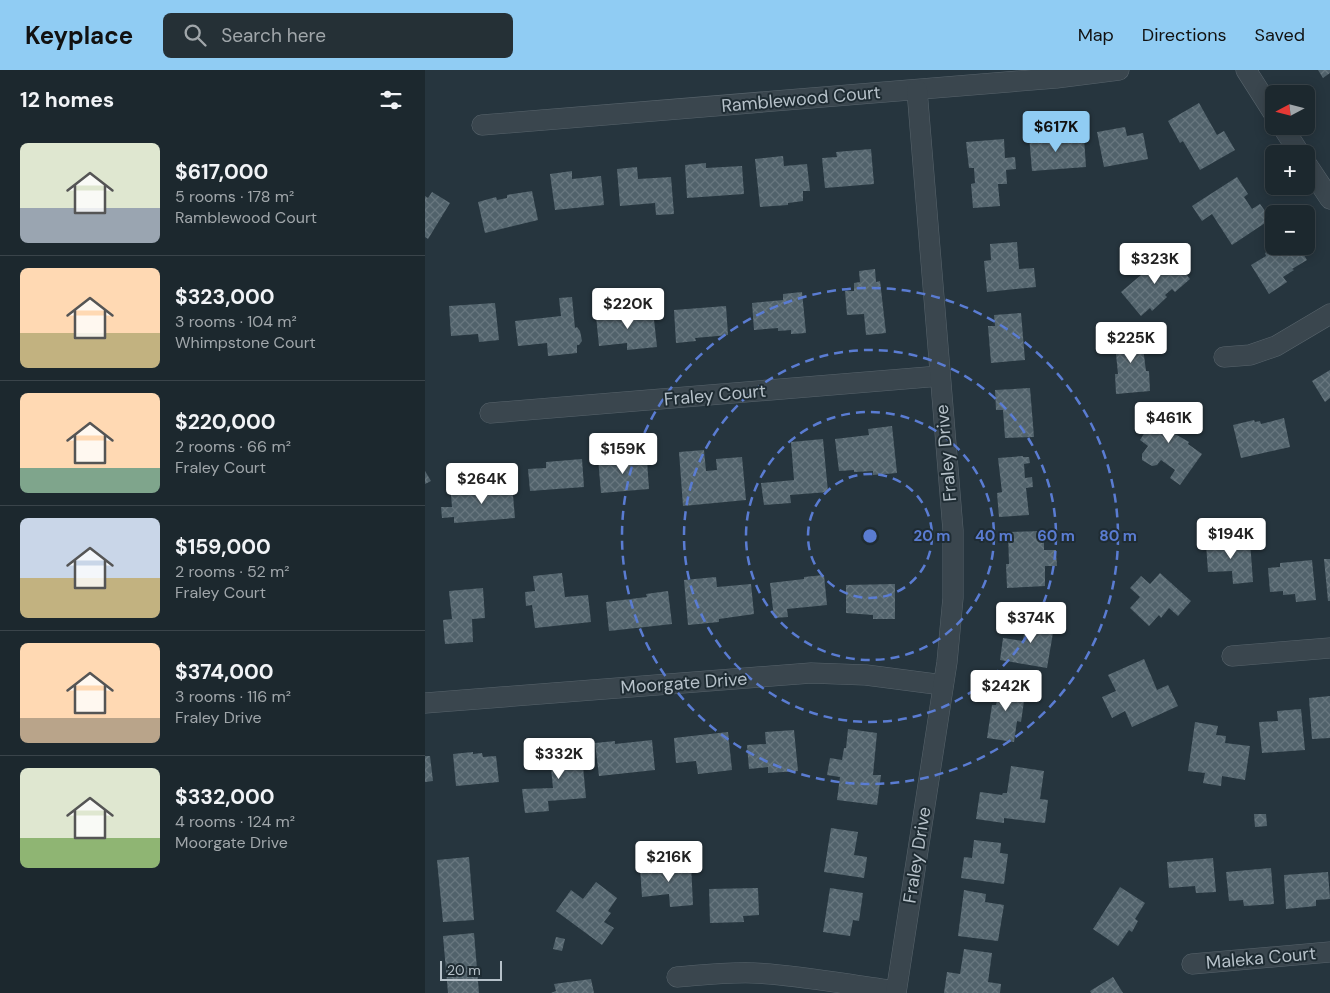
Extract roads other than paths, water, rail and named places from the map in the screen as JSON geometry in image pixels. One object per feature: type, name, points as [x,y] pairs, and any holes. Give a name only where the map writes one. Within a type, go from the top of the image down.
[{"type":"street","name":"Ramblewood Court","points":[[482,125],[1056,78],[1119,70]]},
{"type":"street","points":[[1245,70],[1265,100]]},
{"type":"street","name":"Fraley Drive","points":[[896,992],[947,662],[953,598],[953,540],[917,90]]},
{"type":"street","points":[[1315,176],[1330,199]]},
{"type":"street","points":[[1224,357],[1250,355],[1276,346],[1330,314]]},
{"type":"street","name":"Fraley Court","points":[[490,413],[940,376]]},
{"type":"street","points":[[1231,656],[1330,648]]},
{"type":"street","name":"Moorgate Drive","points":[[425,703],[811,673],[866,675],[943,685]]},
{"type":"street","name":"Maleka Court","points":[[1192,964],[1330,952]]},
{"type":"street","points":[[677,977],[754,973],[896,992]]}]
